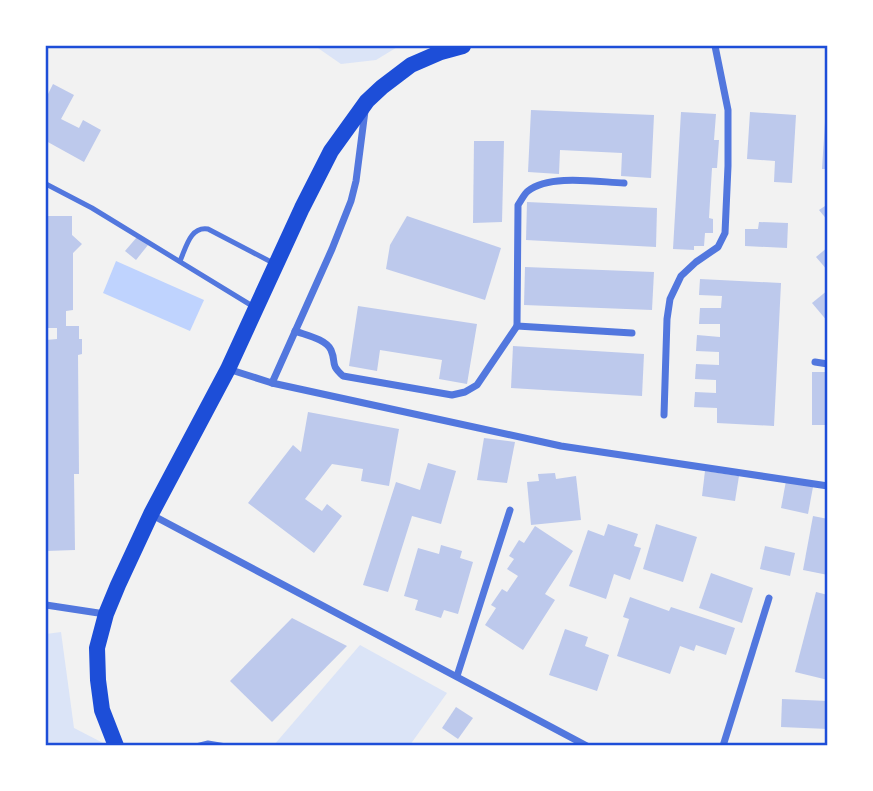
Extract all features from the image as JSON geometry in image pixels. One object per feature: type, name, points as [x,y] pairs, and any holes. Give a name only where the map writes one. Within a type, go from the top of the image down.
[{"type":"main road","points":[[116,746],[102,710],[97,648],[106,614],[151,514],[228,369],[275,264],[331,151],[367,101],[382,86],[411,65],[441,51],[463,46]]},
{"type":"street","points":[[664,415],[670,299],[681,276],[718,247],[725,233],[728,110],[715,46]]},
{"type":"street","points":[[272,383],[337,239],[351,201],[367,101]]},
{"type":"street","points":[[295,331],[326,344],[330,348],[334,368],[343,376],[452,395],[465,392],[477,385],[517,326],[518,205],[526,192],[560,180],[624,183]]},
{"type":"street","points":[[517,326],[632,333]]},
{"type":"street","points":[[815,362],[828,364]]},
{"type":"street","points":[[228,369],[272,383],[561,446],[828,486]]},
{"type":"street","points":[[457,676],[510,510]]},
{"type":"street","points":[[151,514],[587,746]]},
{"type":"street","points":[[723,746],[769,598]]},
{"type":"street","points":[[46,605],[106,614]]},
{"type":"lane","points":[[46,184],[92,208],[255,308]]},
{"type":"lane","points":[[180,261],[195,231],[201,228],[208,229],[275,264]]},
{"type":"lane","points":[[196,746],[208,743],[226,746]]},
{"type":"shaded area","points":[[315,46],[399,46],[376,60],[341,64]]},
{"type":"shaded area","points":[[61,632],[74,728],[107,745],[46,745],[46,634]]},
{"type":"shaded area","points":[[360,645],[447,693],[410,745],[274,745]]},
{"type":"water","points":[[116,261],[204,300],[190,331],[103,293]]},
{"type":"building","points":[[53,84],[74,95],[61,119],[79,128],[83,120],[101,130],[84,162],[46,141],[46,98]]},
{"type":"building","points":[[531,110],[654,115],[651,178],[621,176],[622,153],[560,150],[559,174],[528,172]]},
{"type":"building","points":[[681,112],[716,114],[714,140],[719,140],[717,168],[712,168],[709,218],[713,219],[713,233],[705,233],[704,246],[694,246],[694,250],[673,249]]},
{"type":"building","points":[[750,112],[796,115],[792,183],[774,182],[775,161],[747,159]]},
{"type":"building","points":[[825,122],[828,122],[828,169],[822,169]]},
{"type":"building","points":[[474,141],[504,141],[502,222],[473,223]]},
{"type":"building","points":[[527,202],[657,208],[656,247],[526,240]]},
{"type":"building","points":[[828,204],[828,221],[819,210]]},
{"type":"building","points":[[46,216],[72,216],[72,235],[82,244],[73,253],[73,310],[66,311],[66,326],[79,326],[79,339],[82,339],[82,354],[78,355],[79,474],[74,474],[75,550],[46,551],[46,340],[57,339],[57,328],[46,328]]},
{"type":"building","points":[[407,216],[501,248],[485,300],[386,269],[390,245]]},
{"type":"building","points":[[759,222],[788,223],[787,248],[745,246],[745,229],[758,229]]},
{"type":"building","points":[[137,237],[148,245],[136,260],[125,251]]},
{"type":"building","points":[[828,247],[828,271],[816,257]]},
{"type":"building","points":[[525,267],[654,272],[652,310],[524,305]]},
{"type":"building","points":[[700,279],[781,283],[774,426],[717,423],[717,408],[694,407],[695,392],[716,393],[716,380],[695,379],[696,364],[719,365],[719,352],[696,351],[697,335],[720,337],[720,324],[699,324],[700,308],[721,308],[722,296],[699,295]]},
{"type":"building","points":[[828,290],[828,322],[812,303]]},
{"type":"building","points":[[358,306],[477,324],[467,384],[439,379],[442,360],[380,350],[377,371],[349,366]]},
{"type":"building","points":[[513,346],[644,354],[642,396],[511,388]]},
{"type":"building","points":[[812,372],[828,372],[828,425],[812,425]]},
{"type":"building","points":[[308,412],[399,429],[389,486],[361,481],[363,469],[332,464],[305,499],[322,511],[327,504],[342,516],[314,553],[248,503],[293,445],[301,452]]},
{"type":"building","points":[[484,438],[515,442],[507,483],[477,480]]},
{"type":"building","points":[[428,463],[456,471],[441,524],[412,516],[388,592],[363,585],[396,482],[420,490]]},
{"type":"building","points":[[705,471],[739,476],[735,501],[702,496]]},
{"type":"building","points":[[555,473],[556,479],[576,476],[581,520],[531,525],[527,482],[539,481],[538,474]]},
{"type":"building","points":[[786,481],[813,487],[808,514],[781,508]]},
{"type":"building","points":[[813,516],[828,519],[828,575],[803,570]]},
{"type":"building","points":[[608,524],[638,534],[634,546],[641,548],[630,580],[614,574],[606,599],[569,586],[588,530],[604,536]]},
{"type":"building","points":[[656,524],[697,537],[683,582],[643,569]]},
{"type":"building","points":[[535,526],[573,551],[545,594],[555,600],[523,650],[485,625],[496,608],[491,605],[502,589],[507,592],[518,576],[507,569],[514,559],[509,556],[519,540],[524,543]]},
{"type":"building","points":[[441,545],[462,551],[460,558],[473,562],[458,614],[444,610],[441,618],[415,610],[418,600],[404,596],[418,548],[439,554]]},
{"type":"building","points":[[765,546],[795,553],[790,576],[760,569]]},
{"type":"building","points":[[711,573],[753,588],[742,623],[699,608]]},
{"type":"building","points":[[816,592],[828,595],[828,680],[795,672]]},
{"type":"building","points":[[630,597],[669,611],[671,607],[735,628],[726,655],[696,645],[694,651],[680,646],[670,674],[617,656],[629,619],[623,617]]},
{"type":"building","points":[[292,618],[347,646],[272,722],[230,681]]},
{"type":"building","points":[[565,629],[588,637],[585,646],[609,655],[597,691],[549,675]]},
{"type":"building","points":[[782,699],[828,701],[828,729],[781,727]]},
{"type":"building","points":[[456,707],[473,718],[458,739],[442,728]]}]
